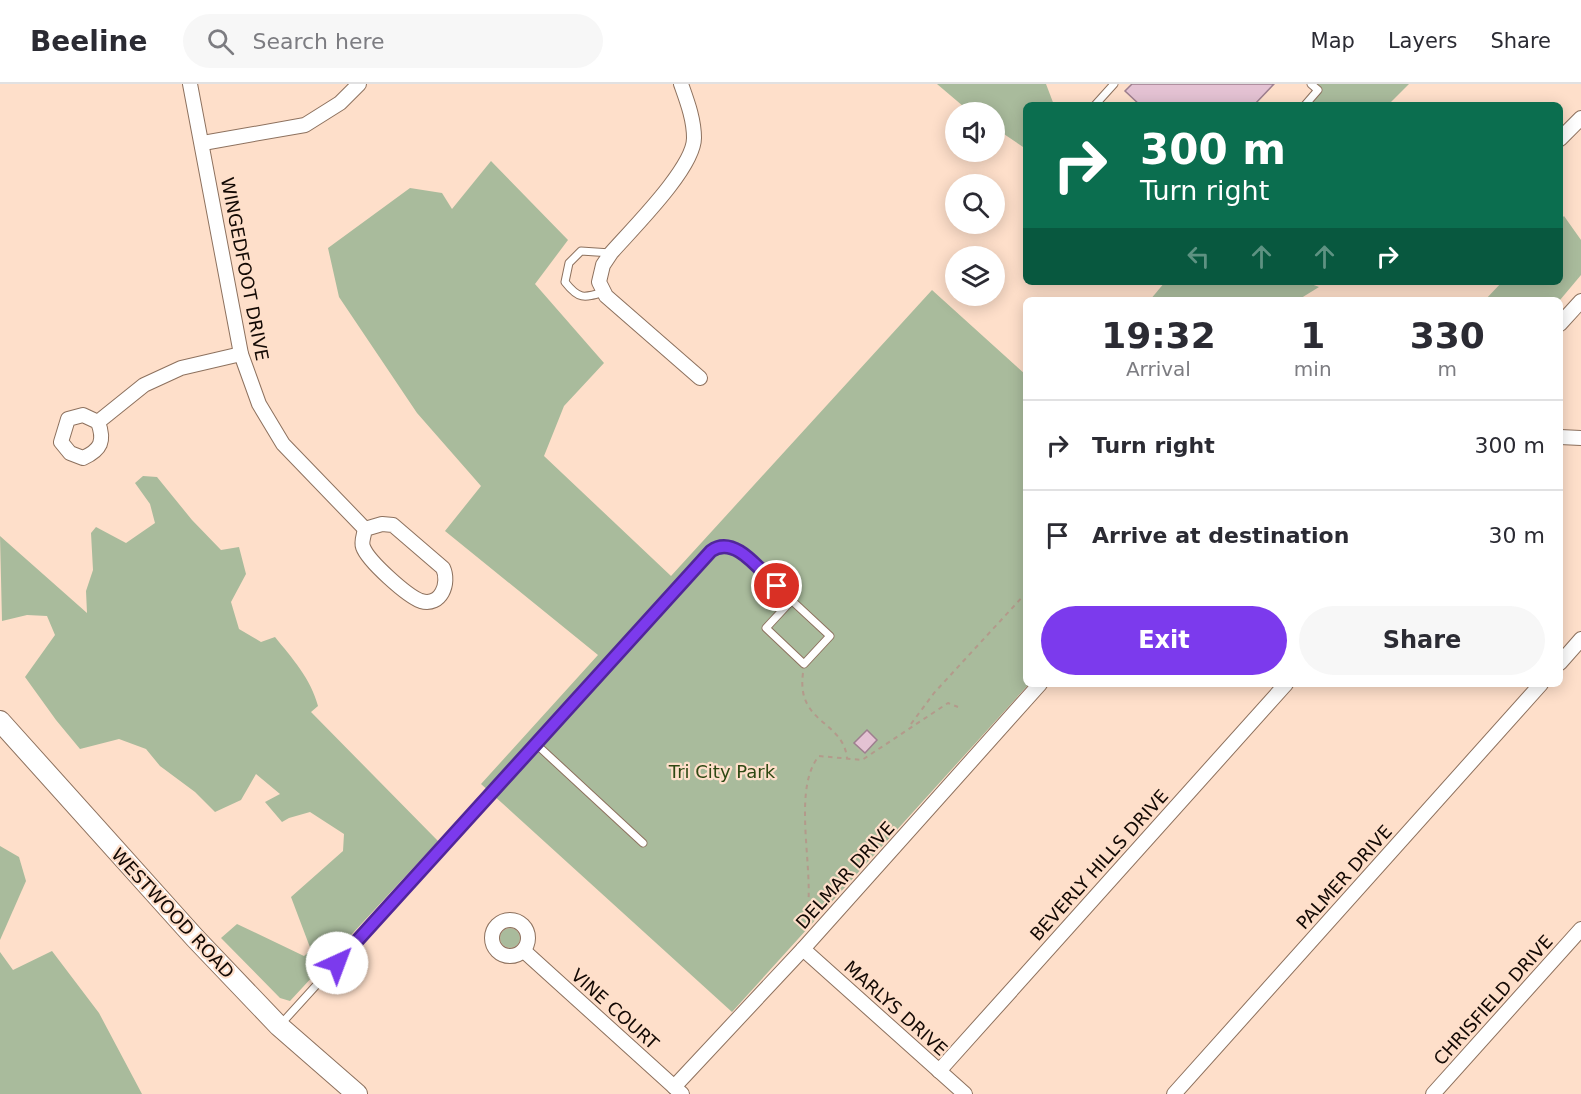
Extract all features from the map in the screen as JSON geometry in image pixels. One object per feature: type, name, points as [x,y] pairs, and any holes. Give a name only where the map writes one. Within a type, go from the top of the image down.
[{"type":"street","name":"WINGEDFOOT DRIVE","points":[[190,84],[203,143],[241,354],[259,404],[283,444],[365,529]]},
{"type":"street","points":[[203,143],[305,124],[340,103],[359,84]]},
{"type":"street","points":[[681,84],[689,107],[694,140],[682,168],[611,253],[603,265],[599,282],[604,292],[700,378]]},
{"type":"street","points":[[1563,136],[1581,118]]},
{"type":"street","points":[[1563,321],[1581,301]]},
{"type":"street","points":[[99,422],[144,385],[181,368],[241,354]]},
{"type":"street","points":[[1563,437],[1581,438]]},
{"type":"street","points":[[382,524],[393,525],[443,568],[447,577],[447,586],[441,595],[432,601],[421,601],[402,587],[370,559],[362,545],[365,529],[382,524]]},
{"type":"street","points":[[1563,660],[1581,639]]},
{"type":"street","name":"DELMAR DRIVE","points":[[678,1091],[1037,687]]},
{"type":"street","name":"BEVERLY HILLS DRIVE","points":[[939,1071],[1283,687]]},
{"type":"street","name":"PALMER DRIVE","points":[[1174,1094],[1538,687]]},
{"type":"street","name":"WESTWOOD ROAD","points":[[0,721],[159,900],[279,1026],[357,1094]]},
{"type":"street","name":"CHRISFIELD DRIVE","points":[[1433,1094],[1581,929]]},
{"type":"street","name":"MARLYS DRIVE","points":[[802,949],[964,1094]]},
{"type":"street","name":"VINE COURT","points":[[524,951],[678,1091]]},
{"type":"lane","points":[[1098,102],[1114,84]]},
{"type":"lane","points":[[1308,102],[1318,90],[1311,84]]},
{"type":"lane","points":[[604,292],[585,297],[574,294],[565,282],[569,264],[581,252],[611,253]]},
{"type":"lane","points":[[279,1026],[711,551],[718,546],[731,547],[740,552],[792,600],[830,636],[804,664],[766,628],[792,600]]},
{"type":"lane","points":[[536,744],[644,843]]},
{"type":"path","points":[[910,727],[916,714],[934,693],[1023,596]]},
{"type":"path","points":[[804,664],[801,684],[807,706],[843,743],[847,760]]},
{"type":"path","points":[[807,915],[810,884],[804,802],[812,764],[819,756],[831,755],[847,760],[862,760],[948,703],[958,706]]},
{"type":"green space","points":[[937,84],[1046,84],[1053,102],[1023,102],[1023,147],[1005,135],[1005,102],[958,102]]},
{"type":"green space","points":[[1315,84],[1409,84],[1391,102],[1309,102]]},
{"type":"green space","name":"Tri City Park","points":[[491,161],[568,240],[535,284],[604,363],[564,406],[544,456],[671,576],[932,290],[945,302],[945,306],[950,306],[1023,372],[1023,687],[1026,687],[732,1012],[481,784],[598,655],[445,531],[481,486],[417,413],[339,297],[328,248],[410,188],[442,193],[452,209]]},
{"type":"green space","points":[[1563,217],[1581,240],[1581,275],[1563,297],[1488,297],[1499,285],[1563,285]]},
{"type":"green space","points":[[1162,285],[1314,285],[1319,287],[1303,297],[1152,297]]},
{"type":"green space","points":[[143,476],[157,477],[192,520],[221,550],[239,547],[246,574],[231,602],[239,629],[261,642],[275,637],[311,687],[318,706],[311,712],[438,841],[290,1001],[280,998],[221,938],[237,924],[304,956],[311,950],[291,897],[343,851],[344,834],[310,812],[282,822],[265,802],[280,794],[256,774],[241,800],[215,812],[195,792],[160,766],[146,749],[119,739],[80,749],[25,677],[55,635],[47,616],[27,615],[2,621],[0,536],[87,613],[86,591],[93,570],[91,533],[96,527],[126,543],[155,523],[150,504],[135,483]]},
{"type":"green space","points":[[0,846],[19,857],[26,881],[0,940]]},
{"type":"green space","points":[[510,928],[517,931],[520,938],[517,945],[510,948],[503,945],[500,938],[503,931]]},
{"type":"green space","points":[[52,951],[99,1013],[142,1094],[0,1094],[0,952],[13,970]]},
{"type":"building","points":[[1132,84],[1274,84],[1257,102],[1137,102],[1125,91]]},
{"type":"building","points":[[867,730],[877,740],[865,753],[854,743]]},
{"type":"route","points":[[337,963],[711,551],[718,546],[731,547],[740,552],[777,586]]}]
